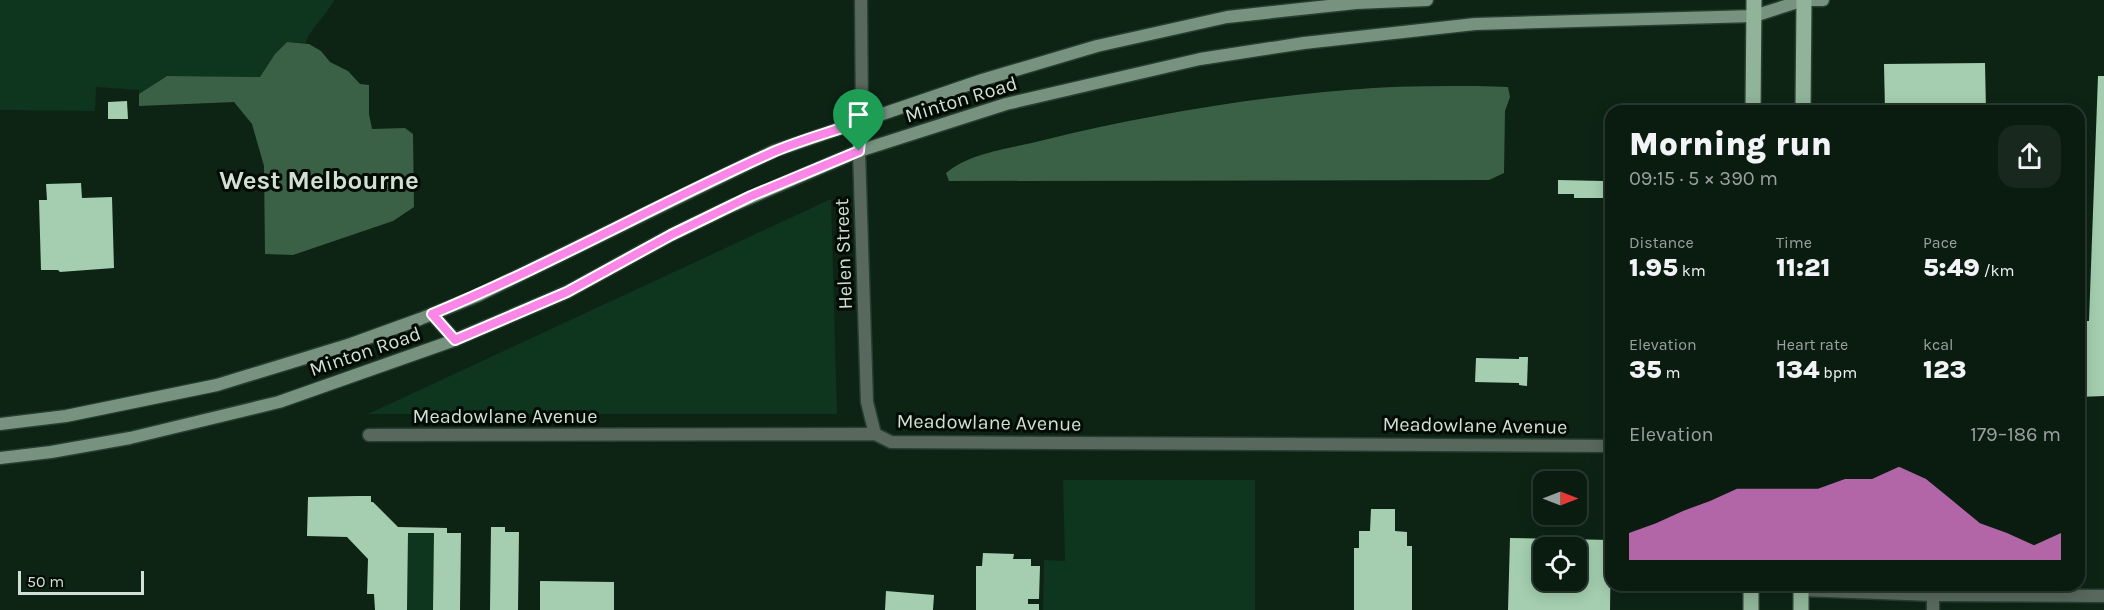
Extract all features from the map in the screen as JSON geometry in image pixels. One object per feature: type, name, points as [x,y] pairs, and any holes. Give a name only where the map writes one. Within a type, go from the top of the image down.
[{"type":"main road","name":"Minton Road","points":[[0,424],[66,416],[218,384],[351,344],[477,296],[774,152],[982,80],[1097,46],[1227,16],[1356,3],[1427,0]]},
{"type":"main road","points":[[1753,105],[1754,0]]},
{"type":"main road","name":"Minton Road","points":[[0,458],[51,452],[130,438],[279,402],[455,340],[567,292],[671,235],[751,196],[859,151],[1016,101],[1200,59],[1304,43],[1475,24],[1754,16],[1803,0],[1823,0]]},
{"type":"main road","points":[[1803,0],[1803,105]]},
{"type":"main road","points":[[432,314],[455,340]]},
{"type":"main road","points":[[1751,591],[1751,610]]},
{"type":"main road","points":[[1801,591],[1801,610]]},
{"type":"street","name":"Helen Street","points":[[861,0],[862,121],[859,151],[867,402],[875,434]]},
{"type":"street","name":"Meadowlane Avenue","points":[[369,435],[875,434],[891,442],[1605,446]]},
{"type":"street","points":[[1858,591],[1933,595],[2104,596]]},
{"type":"street","points":[[1933,595],[1933,610]]},
{"type":"shaded area","points":[[0,0],[334,0],[310,33],[306,43],[287,42],[275,54],[260,77],[167,76],[139,94],[139,90],[96,87],[95,111],[0,110]]},
{"type":"shaded area","points":[[287,42],[309,44],[321,51],[330,62],[348,71],[360,84],[369,85],[369,114],[372,129],[405,128],[413,134],[414,207],[393,221],[293,255],[265,254],[264,166],[252,124],[234,102],[139,106],[139,94],[167,76],[260,77],[275,54]]},
{"type":"shaded area","points":[[1412,86],[1508,87],[1510,97],[1505,111],[1504,173],[1489,180],[949,181],[946,173],[967,160],[991,152],[1122,122],[1205,107],[1331,91]]},
{"type":"shaded area","points":[[831,199],[837,414],[368,414]]},
{"type":"shaded area","points":[[1063,480],[1255,480],[1255,610],[1043,610],[1044,560],[1065,561]]},
{"type":"shaded area","points":[[408,533],[434,533],[433,610],[407,610]]},
{"type":"building","points":[[1985,63],[1986,105],[1885,105],[1884,64]]},
{"type":"building","points":[[2098,76],[2104,76],[2104,396],[2085,397],[2085,321],[2089,321]]},
{"type":"building","points":[[127,101],[128,119],[108,119],[108,102]]},
{"type":"building","points":[[1603,169],[1605,169],[1605,198],[1574,198],[1574,194],[1558,194],[1558,180],[1603,181]]},
{"type":"building","points":[[81,183],[82,198],[112,197],[114,268],[60,272],[41,270],[39,200],[47,200],[46,184]]},
{"type":"building","points":[[1519,357],[1528,357],[1527,386],[1519,385],[1519,383],[1475,382],[1476,358],[1519,359]]},
{"type":"building","points":[[371,496],[371,502],[398,527],[447,528],[447,533],[461,533],[460,610],[433,610],[434,533],[408,533],[407,610],[375,610],[374,594],[367,594],[368,559],[347,537],[307,536],[308,497]]},
{"type":"building","points":[[1371,509],[1395,509],[1395,531],[1407,532],[1407,546],[1412,546],[1412,610],[1354,610],[1354,548],[1359,548],[1359,531],[1370,531]]},
{"type":"building","points":[[491,527],[505,527],[505,532],[519,532],[518,610],[490,610]]},
{"type":"building","points":[[1510,538],[1533,538],[1533,591],[1587,591],[1587,540],[1605,540],[1605,591],[1610,591],[1610,610],[1508,610]]},
{"type":"building","points":[[983,553],[1014,554],[1013,559],[1031,559],[1031,566],[1040,566],[1039,599],[1028,599],[1028,604],[1039,604],[1039,610],[976,610],[976,566],[982,566]]},
{"type":"building","points":[[540,581],[614,582],[614,610],[540,610]]},
{"type":"building","points":[[886,591],[934,595],[933,610],[885,610]]},
{"type":"district","name":"West Melbourne","points":[[319,180]]},
{"type":"route","points":[[862,121],[859,151],[751,196],[671,235],[567,292],[455,340],[432,314],[477,296],[774,152],[862,121]]}]
